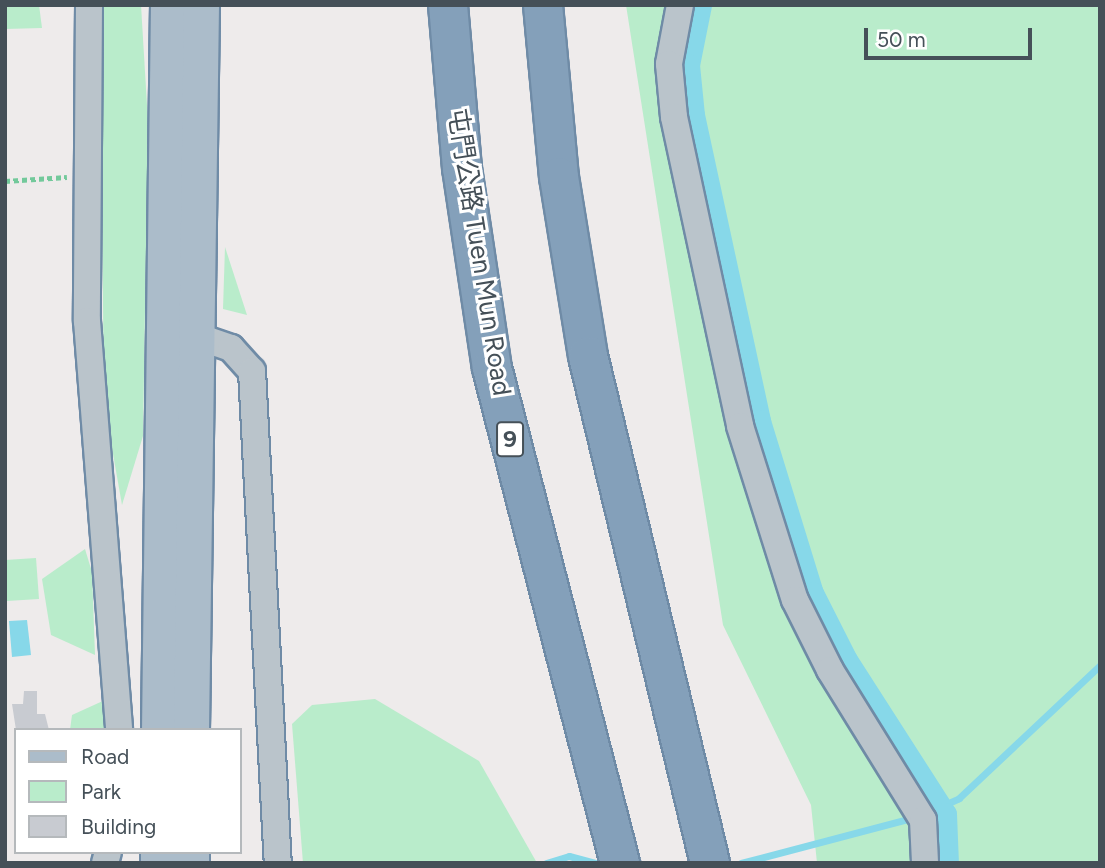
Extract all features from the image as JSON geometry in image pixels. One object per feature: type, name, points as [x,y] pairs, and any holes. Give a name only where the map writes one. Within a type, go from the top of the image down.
[{"type":"highway","name":"屯門公路 Tuen Mun Road","points":[[448,5],[462,168],[492,368],[620,863]]},
{"type":"highway","points":[[543,5],[559,177],[588,356],[710,863]]},
{"type":"main road","points":[[159,728],[167,5]]},
{"type":"main road","points":[[191,728],[201,5]]},
{"type":"street","points":[[89,5],[87,321],[119,728]]},
{"type":"street","points":[[681,5],[669,64],[674,117],[740,426],[795,600],[830,670],[923,820],[925,863]]},
{"type":"street","points":[[196,336],[231,348],[252,372],[278,863]]},
{"type":"path","points":[[5,181],[71,177]]},
{"type":"green space","points":[[5,5],[39,5],[42,28],[5,29]]},
{"type":"green space","points":[[100,5],[141,5],[148,122],[143,436],[122,505],[104,403]]},
{"type":"green space","points":[[626,5],[1100,5],[1100,863],[817,863],[811,805],[723,625]]},
{"type":"green space","points":[[225,247],[247,315],[223,309]]},
{"type":"green space","points":[[85,549],[92,572],[95,655],[51,635],[42,579]]},
{"type":"green space","points":[[36,558],[39,599],[7,601],[5,560]]},
{"type":"green space","points":[[375,699],[479,761],[537,863],[303,863],[292,724],[312,705]]},
{"type":"green space","points":[[105,700],[106,728],[70,728],[72,715]]},
{"type":"water","points":[[27,620],[31,655],[12,657],[9,621]]},
{"type":"building","points":[[24,691],[37,691],[37,714],[45,714],[48,728],[16,728],[12,704],[23,704]]},
{"type":"waterway","points":[[700,5],[688,65],[693,115],[759,421],[812,593],[846,660],[945,814],[947,863]]},
{"type":"waterway","points":[[926,813],[959,798],[1100,665]]},
{"type":"waterway","points":[[741,863],[915,817]]},
{"type":"waterway","points":[[546,863],[569,856],[595,863]]}]
